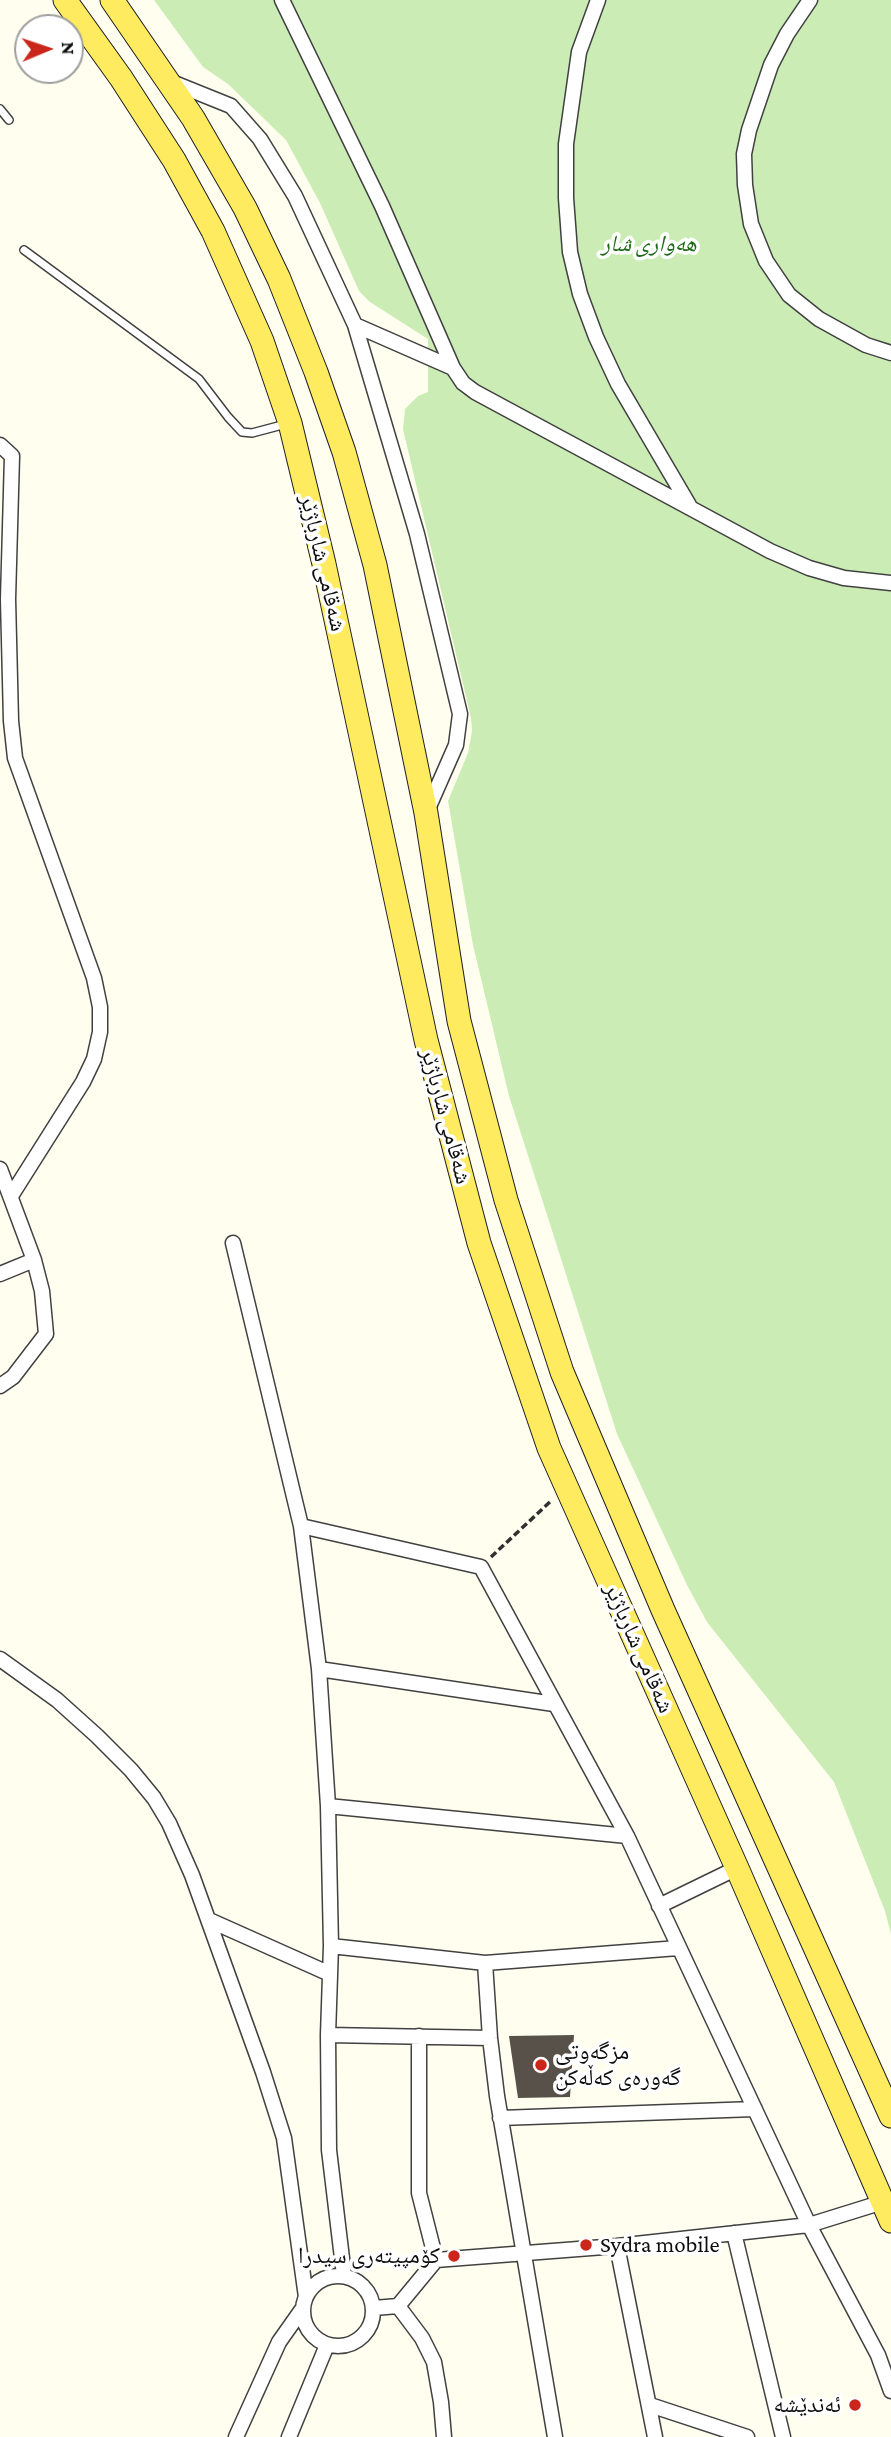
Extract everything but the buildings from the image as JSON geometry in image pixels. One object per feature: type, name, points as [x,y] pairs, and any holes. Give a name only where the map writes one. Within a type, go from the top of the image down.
[{"type":"main road","name":"شەقامی شارباژێر","points":[[65,0],[174,160],[213,231],[262,341],[290,423],[324,564],[426,1040],[479,1243],[549,1448],[887,2211]]},
{"type":"main road","name":"شەقامی شارباژێر","points":[[112,0],[213,151],[264,245],[332,415],[375,565],[426,813],[459,1021],[498,1168],[562,1372],[663,1610],[891,2116]]},
{"type":"main road","points":[[463,1179],[498,1168]]},
{"type":"street","points":[[282,0],[382,206],[453,368],[463,383],[475,392],[770,551],[809,568],[844,578],[891,583]]},
{"type":"street","points":[[598,0],[579,52],[566,144],[570,252],[580,294],[618,384],[690,506]]},
{"type":"street","points":[[810,0],[787,34],[771,65],[749,130],[744,154],[751,224],[766,261],[789,295],[819,319],[866,345],[891,353]]},
{"type":"street","points":[[167,81],[231,106],[260,139],[295,196],[355,325],[417,534],[460,714],[456,746],[426,813]]},
{"type":"street","points":[[355,325],[453,368]]},
{"type":"street","points":[[0,445],[12,456],[4,599],[5,724],[94,978],[100,1007],[100,1032],[94,1059],[83,1082],[11,1196]]},
{"type":"street","points":[[0,1169],[34,1260],[42,1291],[46,1334],[13,1377],[0,1385]]},
{"type":"street","points":[[233,1243],[301,1526],[319,1668],[328,1806],[331,1946],[327,2035],[329,2150],[344,2276]]},
{"type":"street","points":[[0,1274],[34,1260]]},
{"type":"street","points":[[301,1526],[481,1567],[627,1836],[809,2225],[878,2355],[891,2391]]},
{"type":"street","points":[[0,1659],[57,1700],[97,1736],[131,1770],[154,1798],[169,1823],[209,1920],[284,2138],[304,2302],[304,2320],[309,2330],[327,2345],[350,2345],[360,2339],[373,2320],[371,2297],[365,2287],[355,2279],[344,2276],[332,2275],[321,2279],[312,2287],[304,2302],[279,2342],[236,2437]]},
{"type":"street","points":[[319,1668],[554,1704]]},
{"type":"street","points":[[328,1806],[627,1836]]},
{"type":"street","points":[[659,1906],[737,1868]]},
{"type":"street","points":[[209,1920],[330,1974]]},
{"type":"street","points":[[331,1946],[485,1963],[678,1948]]},
{"type":"street","points":[[485,1963],[490,2038],[500,2118],[555,2437]]},
{"type":"street","points":[[327,2035],[490,2038]]},
{"type":"street","points":[[419,2036],[419,2193],[436,2260]]},
{"type":"street","points":[[500,2118],[755,2109]]},
{"type":"street","points":[[374,2308],[398,2306],[436,2260],[617,2246],[809,2225],[887,2211]]},
{"type":"street","points":[[734,2233],[783,2437]]},
{"type":"street","points":[[617,2246],[656,2437]]},
{"type":"street","points":[[398,2306],[422,2337],[434,2362],[444,2437]]},
{"type":"street","points":[[289,2437],[327,2345]]},
{"type":"street","points":[[650,2405],[747,2437]]},
{"type":"lane","points":[[0,109],[9,120]]},
{"type":"lane","points":[[24,250],[199,379],[242,432],[253,433],[290,423]]},
{"type":"path","points":[[481,1567],[566,1487]]},
{"type":"green space","name":"هەواری شار","points":[[154,0],[891,0],[891,1934],[885,1911],[834,1782],[707,1622],[617,1434],[509,1096],[473,945],[448,801],[468,753],[472,731],[471,718],[403,429],[405,409],[418,396],[428,392],[428,339],[370,302],[359,291],[320,203],[286,140],[228,84],[203,67]]},
{"type":"place","name":"مزگەوتی گەورەی کەڵەکن","points":[[541,2065]]},
{"type":"place","name":"Sydra mobile","points":[[586,2245]]},
{"type":"place","name":"کۆمپیتەری سیدرا","points":[[454,2256]]},
{"type":"place","name":"ئەندێشە","points":[[855,2405]]}]
